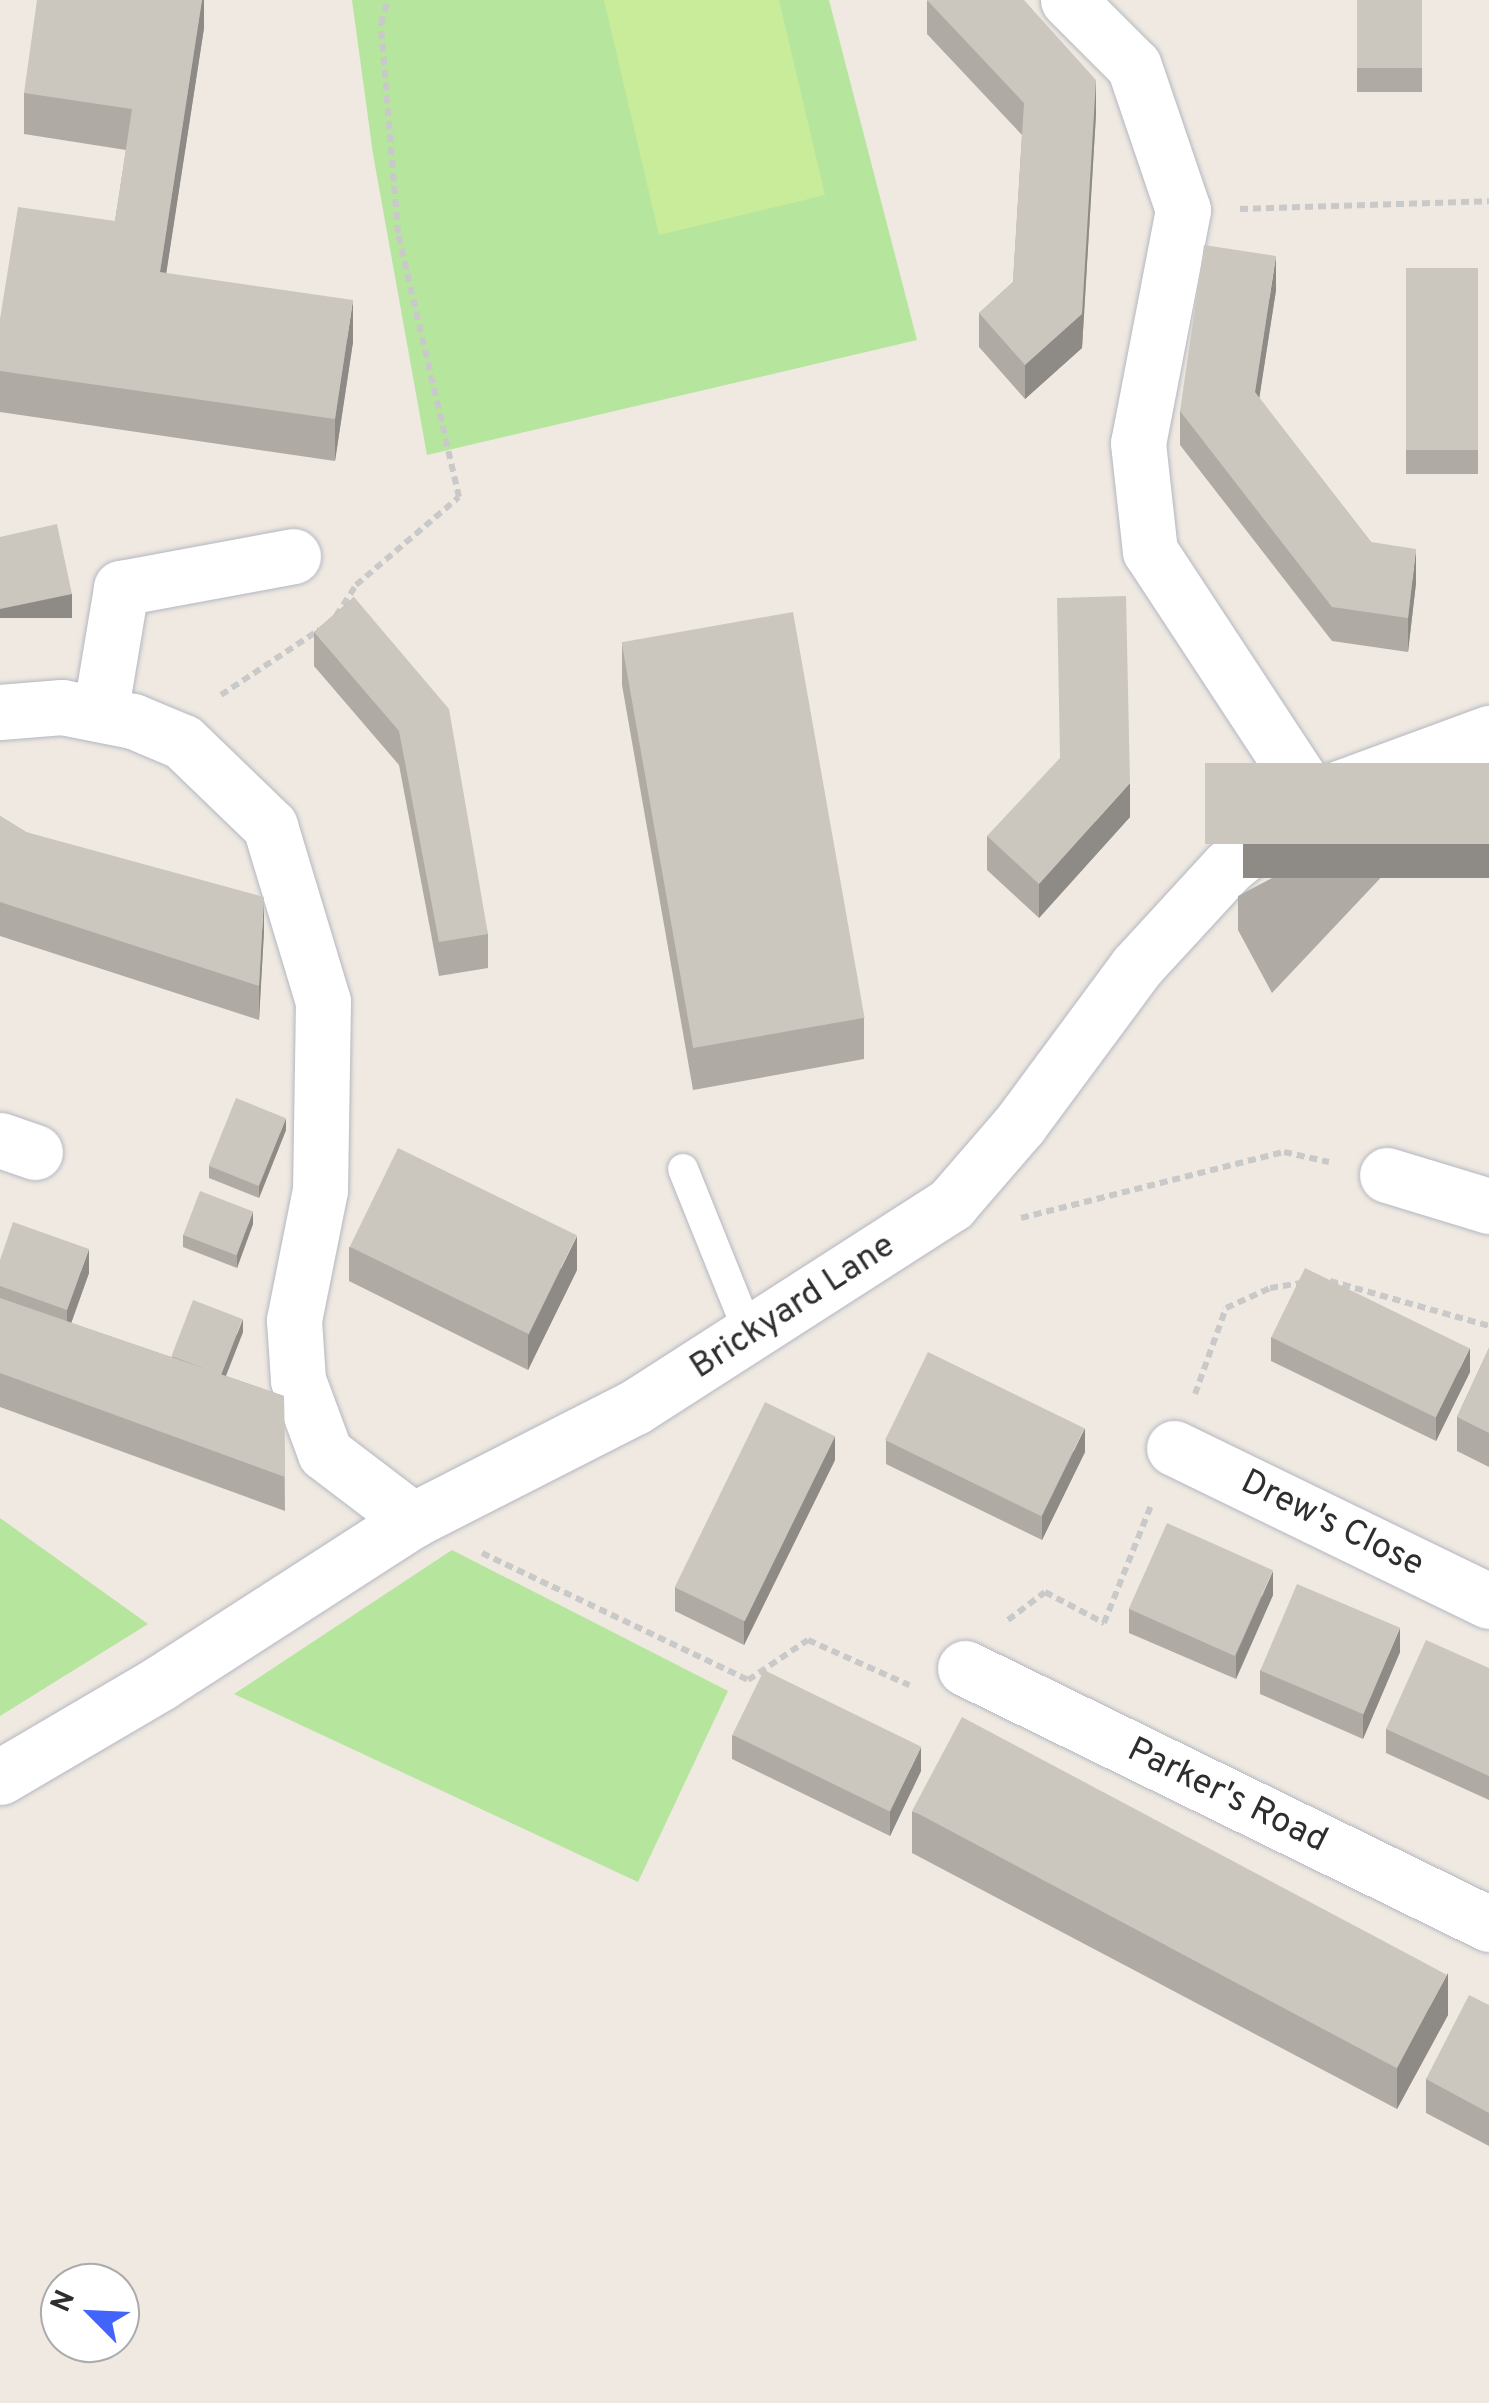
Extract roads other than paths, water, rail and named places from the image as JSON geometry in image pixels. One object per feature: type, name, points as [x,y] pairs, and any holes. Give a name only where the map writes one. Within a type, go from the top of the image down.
[{"type":"street","points":[[1068,0],[1134,66],[1183,210],[1138,443],[1150,551],[1312,798]]},
{"type":"street","points":[[100,714],[122,588],[293,556]]},
{"type":"street","points":[[0,712],[62,707],[134,721],[182,742],[270,826],[323,1002],[320,1190],[294,1320],[298,1380],[326,1453],[413,1520]]},
{"type":"street","name":"Brickyard Lane","points":[[0,1777],[160,1684],[413,1520],[636,1407],[951,1204],[1020,1124],[1136,966],[1228,868],[1312,798],[1489,733]]},
{"type":"street","points":[[1387,1175],[1489,1206]]},
{"type":"street","name":"Drew's Close","points":[[1174,1448],[1489,1601]]},
{"type":"street","name":"Parker's Road","points":[[965,1668],[1489,1924]]},
{"type":"lane","points":[[683,1169],[750,1336]]}]
